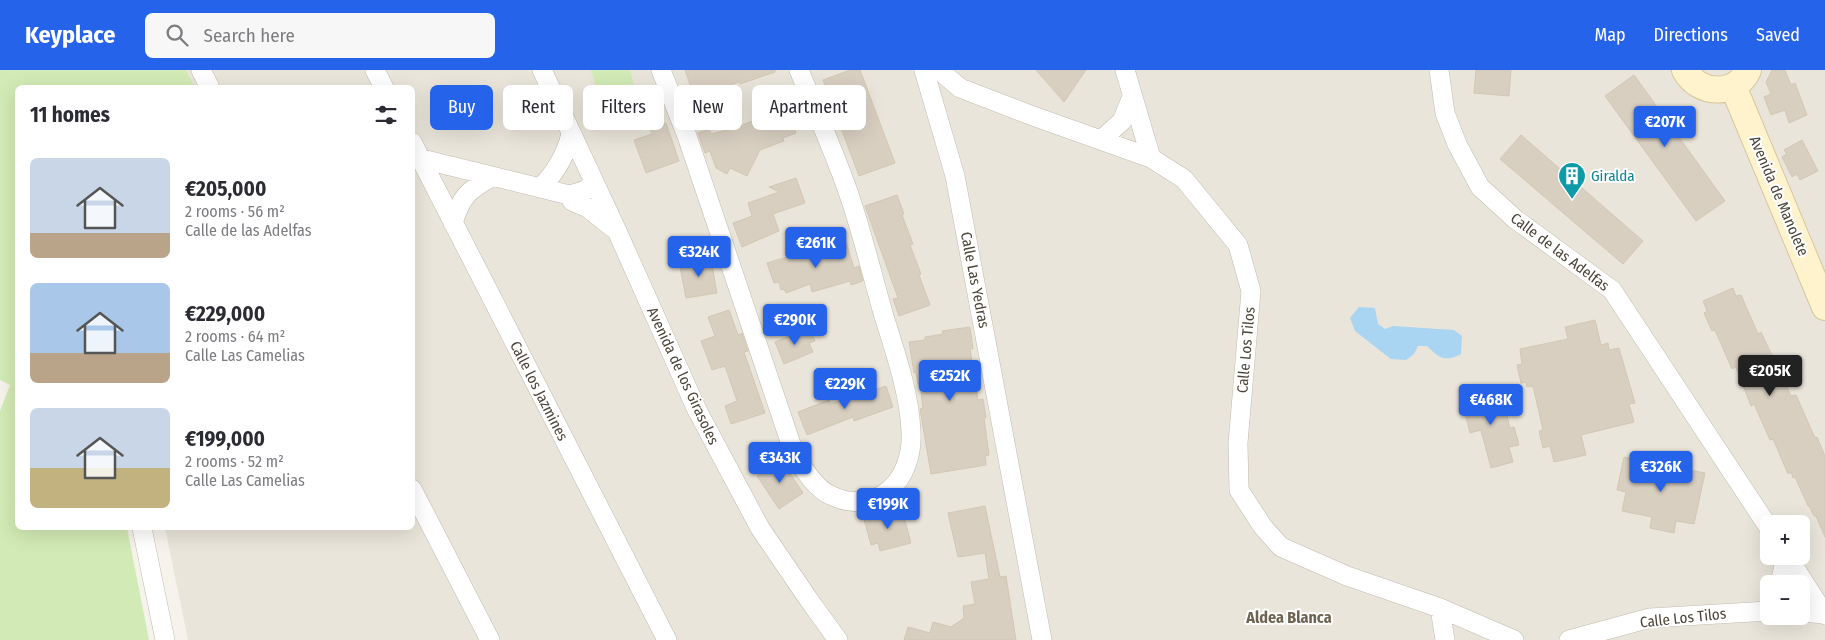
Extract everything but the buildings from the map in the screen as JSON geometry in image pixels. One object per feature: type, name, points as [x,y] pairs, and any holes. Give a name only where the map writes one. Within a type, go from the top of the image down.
[{"type":"street","points":[[202,70],[209,85]]},
{"type":"street","points":[[375,70],[382,85]]},
{"type":"street","name":"Avenida de los Girasoles","points":[[542,70],[697,410],[760,528],[838,640]]},
{"type":"street","points":[[661,70],[690,146],[795,456],[814,482],[828,494],[846,501],[861,502],[876,499],[890,491],[904,472],[909,456],[912,432],[906,396],[846,187],[799,70]]},
{"type":"street","name":"Calle Las Yedras","points":[[924,70],[955,176],[1042,640]]},
{"type":"street","name":"Calle Los Tilos","points":[[939,70],[960,88],[1151,158],[1184,179],[1238,246],[1251,291],[1238,443],[1239,490],[1263,527],[1281,548],[1348,576],[1440,608],[1514,640]]},
{"type":"street","points":[[1126,70],[1132,97],[1151,158]]},
{"type":"street","name":"Calle de las Adelfas","points":[[1439,70],[1445,113],[1457,144],[1480,187],[1515,220],[1612,290],[1760,515]]},
{"type":"street","points":[[1685,70],[1691,79],[1706,89],[1724,90],[1740,78]]},
{"type":"street","name":"Avenida de Manolete","points":[[1740,78],[1825,306]]},
{"type":"street","points":[[940,126],[947,101],[960,88]]},
{"type":"street","points":[[1101,140],[1122,120],[1132,97]]},
{"type":"street","points":[[546,182],[567,149],[571,134]]},
{"type":"street","name":"Calle los Jazmines","points":[[415,147],[667,640]]},
{"type":"street","points":[[422,159],[492,177],[546,182],[569,195],[572,201],[588,208],[617,231]]},
{"type":"street","points":[[546,182],[570,169],[580,168],[591,176],[592,186],[569,195]]},
{"type":"street","points":[[453,223],[459,204],[476,186],[492,177]]},
{"type":"street","points":[[415,495],[490,640]]},
{"type":"street","points":[[142,530],[165,640]]},
{"type":"street","points":[[1793,565],[1825,614]]},
{"type":"street","points":[[1440,608],[1446,640]]},
{"type":"street","name":"Calle Los Tilos","points":[[1569,640],[1650,618],[1760,612]]},
{"type":"street","points":[[1810,613],[1825,614]]},
{"type":"shaded area","points":[[186,70],[1825,70],[1825,640],[188,640],[165,530],[415,530],[415,85],[194,85]]},
{"type":"green space","points":[[0,70],[186,70],[194,85],[15,85],[15,530],[127,530],[149,640],[0,640],[0,411],[10,385],[0,380]]},
{"type":"green space","points":[[591,70],[630,70],[634,85],[595,85]]},
{"type":"water","points":[[1359,307],[1375,308],[1378,324],[1385,329],[1393,326],[1454,330],[1462,336],[1461,354],[1455,357],[1442,358],[1427,346],[1418,346],[1414,354],[1406,360],[1391,359],[1355,331],[1350,318]]},
{"type":"place","name":"Giralda","points":[[1572,200]]},
{"type":"district","name":"Aldea Blanca","points":[[1289,617]]}]
